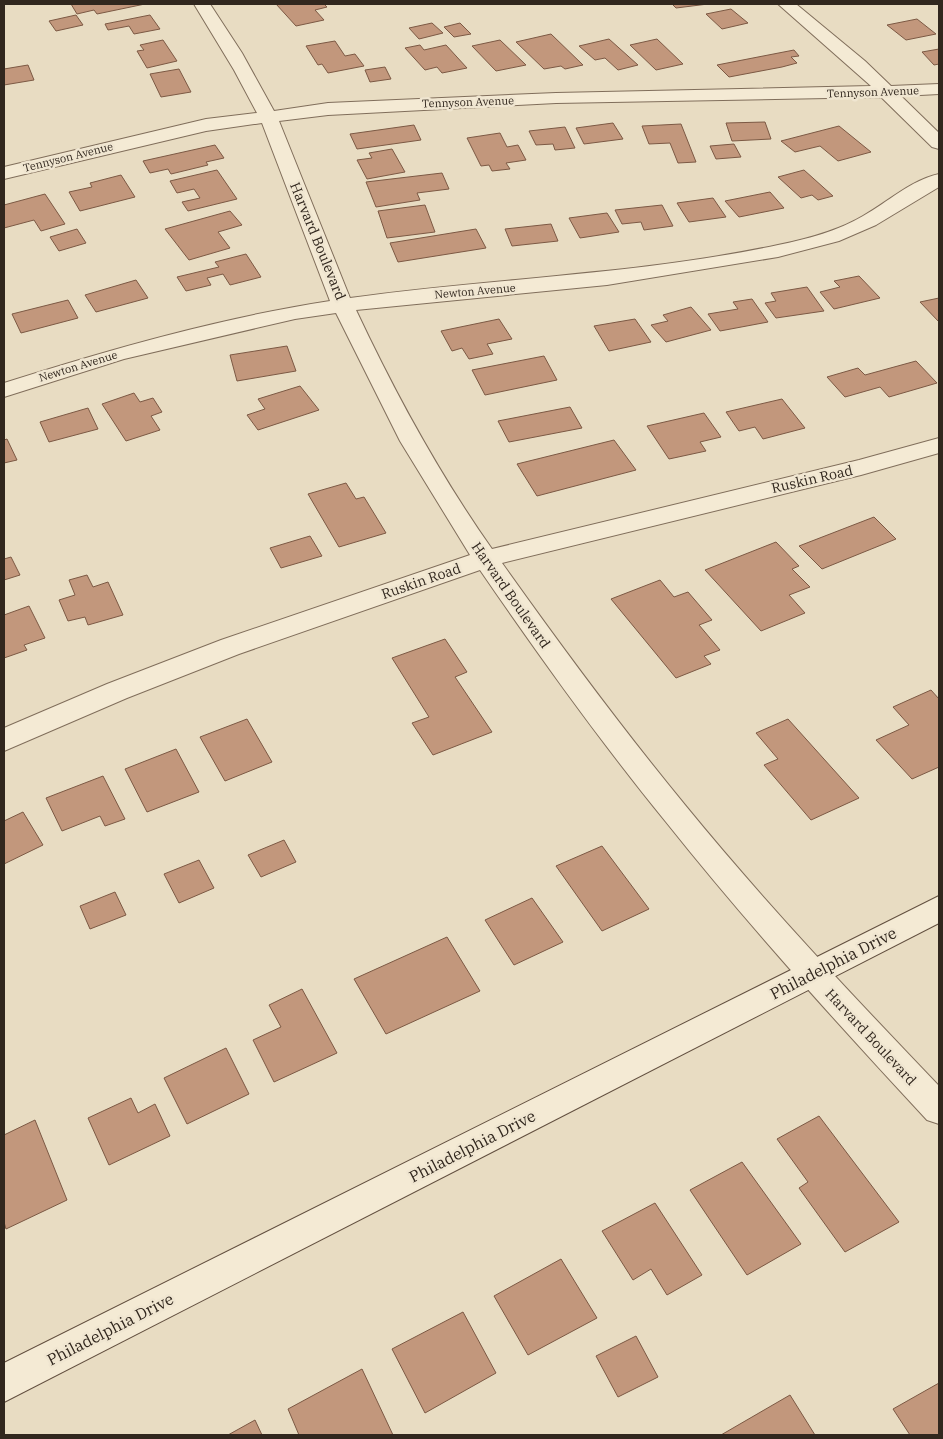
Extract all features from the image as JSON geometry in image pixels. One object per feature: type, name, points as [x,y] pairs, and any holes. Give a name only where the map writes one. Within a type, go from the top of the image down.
[{"type":"street","name":"Harvard Boulevard","points":[[202,4],[222,33],[277,137],[332,282],[381,386],[424,464],[485,559],[583,696],[670,809],[813,974],[939,1109]]},
{"type":"street","points":[[786,4],[837,46],[939,143]]},
{"type":"street","name":"Tennyson Avenue","points":[[4,173],[206,125],[328,109],[556,98],[887,92],[939,89]]},
{"type":"street","name":"Newton Avenue","points":[[4,390],[118,354],[295,313],[390,298],[607,278],[778,251],[832,236],[869,221],[919,189],[939,180]]},
{"type":"street","name":"Ruskin Road","points":[[4,740],[117,691],[230,646],[485,559],[860,467],[939,445]]},
{"type":"street","name":"Philadelphia Drive","points":[[4,1383],[939,909]]},
{"type":"building","points":[[71,4],[145,4],[97,14],[94,10],[77,14]]},
{"type":"building","points":[[276,4],[324,4],[327,7],[315,10],[324,20],[296,26]]},
{"type":"building","points":[[672,4],[708,4],[676,8]]},
{"type":"building","points":[[731,9],[748,23],[722,29],[706,14]]},
{"type":"building","points":[[76,15],[83,25],[56,31],[49,21]]},
{"type":"building","points":[[150,15],[160,29],[134,34],[129,26],[108,30],[105,24]]},
{"type":"building","points":[[917,19],[936,34],[906,40],[887,25]]},
{"type":"building","points":[[432,23],[443,33],[419,39],[409,28]]},
{"type":"building","points":[[460,23],[471,34],[454,37],[444,27]]},
{"type":"building","points":[[551,34],[583,65],[565,69],[561,66],[544,69],[516,42]]},
{"type":"building","points":[[609,39],[638,65],[618,70],[605,58],[595,60],[579,46]]},
{"type":"building","points":[[657,39],[683,64],[656,70],[630,45]]},
{"type":"building","points":[[163,40],[177,61],[147,68],[137,51],[144,50],[140,45]]},
{"type":"building","points":[[500,40],[526,65],[496,71],[472,46]]},
{"type":"building","points":[[335,41],[345,56],[355,54],[364,66],[328,73],[322,64],[318,65],[306,46]]},
{"type":"building","points":[[420,45],[424,50],[446,45],[467,68],[442,73],[437,67],[425,70],[405,48]]},
{"type":"building","points":[[939,49],[939,64],[934,65],[922,52]]},
{"type":"building","points":[[794,50],[799,56],[791,57],[797,63],[782,67],[729,77],[717,65]]},
{"type":"building","points":[[28,65],[34,80],[4,85],[4,69]]},
{"type":"building","points":[[385,67],[391,79],[370,82],[365,70]]},
{"type":"building","points":[[179,69],[191,92],[161,97],[150,74]]},
{"type":"building","points":[[765,122],[771,139],[732,141],[726,123]]},
{"type":"building","points":[[613,123],[623,139],[584,144],[576,128]]},
{"type":"building","points":[[681,124],[696,162],[678,163],[670,143],[649,144],[642,126]]},
{"type":"building","points":[[414,125],[421,140],[357,149],[350,134]]},
{"type":"building","points":[[839,126],[871,152],[838,161],[820,146],[795,152],[781,141]]},
{"type":"building","points":[[565,127],[575,148],[555,150],[553,144],[536,145],[529,131]]},
{"type":"building","points":[[500,133],[507,147],[518,145],[526,160],[506,163],[510,169],[492,171],[489,165],[481,166],[467,138]]},
{"type":"building","points":[[734,144],[741,157],[716,159],[710,146]]},
{"type":"building","points":[[215,145],[224,158],[206,162],[208,165],[171,174],[168,169],[150,173],[143,161]]},
{"type":"building","points":[[392,149],[405,172],[367,179],[357,160],[372,158],[369,153]]},
{"type":"building","points":[[217,170],[237,199],[188,211],[182,202],[200,198],[194,189],[177,193],[170,181]]},
{"type":"building","points":[[804,170],[833,196],[818,200],[812,195],[801,198],[778,177]]},
{"type":"building","points":[[442,173],[449,189],[417,193],[420,200],[376,207],[366,182]]},
{"type":"building","points":[[121,175],[135,197],[80,211],[69,192],[92,187],[90,183]]},
{"type":"building","points":[[770,192],[784,208],[739,217],[725,201]]},
{"type":"building","points":[[45,194],[65,224],[41,231],[34,220],[4,228],[4,205]]},
{"type":"building","points":[[713,198],[726,217],[689,222],[677,203]]},
{"type":"building","points":[[425,205],[435,232],[387,238],[378,211]]},
{"type":"building","points":[[662,205],[673,226],[644,230],[641,222],[622,224],[615,210]]},
{"type":"building","points":[[230,211],[242,225],[218,232],[230,248],[189,260],[165,229]]},
{"type":"building","points":[[607,213],[619,232],[580,238],[569,218]]},
{"type":"building","points":[[551,224],[558,241],[512,246],[505,229]]},
{"type":"building","points":[[77,229],[86,243],[59,251],[50,237]]},
{"type":"building","points":[[476,229],[486,248],[398,262],[390,243]]},
{"type":"building","points":[[246,254],[261,277],[230,285],[223,274],[207,278],[211,285],[186,291],[177,277],[219,267],[215,262]]},
{"type":"building","points":[[859,276],[880,298],[834,309],[820,292],[840,287],[834,281]]},
{"type":"building","points":[[136,280],[148,298],[96,312],[85,295]]},
{"type":"building","points":[[807,287],[824,311],[776,318],[765,303],[776,301],[771,293]]},
{"type":"building","points":[[939,298],[939,322],[920,302]]},
{"type":"building","points":[[752,299],[768,322],[720,331],[708,314],[738,309],[733,302]]},
{"type":"building","points":[[68,300],[78,318],[21,333],[12,314]]},
{"type":"building","points":[[691,307],[711,330],[666,342],[651,325],[668,321],[663,315]]},
{"type":"building","points":[[499,319],[512,339],[487,344],[493,354],[469,359],[462,348],[452,351],[441,331]]},
{"type":"building","points":[[635,319],[651,342],[609,351],[594,326]]},
{"type":"building","points":[[287,346],[296,371],[237,381],[230,355]]},
{"type":"building","points":[[544,356],[557,380],[485,395],[472,370]]},
{"type":"building","points":[[916,361],[937,383],[889,397],[880,387],[845,397],[827,377],[858,368],[865,375]]},
{"type":"building","points":[[300,386],[319,410],[258,430],[247,415],[265,409],[258,399]]},
{"type":"building","points":[[134,393],[140,402],[153,398],[162,412],[151,416],[160,430],[126,441],[102,404]]},
{"type":"building","points":[[782,399],[805,428],[763,439],[755,427],[739,431],[726,412]]},
{"type":"building","points":[[570,407],[582,428],[509,442],[498,421]]},
{"type":"building","points":[[88,408],[98,429],[49,442],[40,422]]},
{"type":"building","points":[[704,413],[721,437],[700,442],[706,451],[669,459],[647,426]]},
{"type":"building","points":[[7,439],[17,460],[4,463],[4,440]]},
{"type":"building","points":[[614,440],[636,470],[537,496],[517,464]]},
{"type":"building","points":[[346,483],[356,499],[364,497],[386,533],[339,547],[308,494]]},
{"type":"building","points":[[874,517],[896,539],[822,569],[799,546]]},
{"type":"building","points":[[310,536],[322,556],[281,568],[270,548]]},
{"type":"building","points":[[776,542],[799,566],[792,569],[810,587],[789,595],[805,613],[761,631],[705,570]]},
{"type":"building","points":[[11,557],[20,575],[4,580],[4,559]]},
{"type":"building","points":[[87,575],[93,587],[108,582],[123,615],[88,625],[85,617],[68,621],[59,600],[75,595],[69,580]]},
{"type":"building","points":[[660,580],[674,597],[688,592],[712,620],[699,625],[720,650],[704,656],[711,664],[676,678],[611,599]]},
{"type":"building","points":[[29,606],[45,638],[24,645],[27,650],[4,658],[4,615]]},
{"type":"building","points":[[445,639],[467,672],[455,677],[492,732],[433,755],[412,723],[429,717],[392,658]]},
{"type":"building","points":[[931,690],[939,699],[939,767],[912,779],[876,740],[909,725],[893,707]]},
{"type":"building","points":[[247,719],[272,762],[225,781],[200,737]]},
{"type":"building","points":[[788,719],[859,798],[811,820],[764,765],[778,759],[756,733]]},
{"type":"building","points":[[176,749],[199,792],[147,812],[125,769]]},
{"type":"building","points":[[103,776],[125,819],[105,826],[100,816],[62,831],[46,798]]},
{"type":"building","points":[[23,812],[43,845],[4,864],[4,821]]},
{"type":"building","points":[[284,840],[296,862],[261,877],[248,855]]},
{"type":"building","points":[[602,846],[649,909],[602,931],[556,866]]},
{"type":"building","points":[[199,860],[214,888],[179,903],[164,874]]},
{"type":"building","points":[[115,892],[126,915],[90,929],[80,906]]},
{"type":"building","points":[[532,898],[563,942],[514,965],[485,920]]},
{"type":"building","points":[[447,937],[480,991],[386,1034],[354,979]]},
{"type":"building","points":[[302,989],[337,1053],[274,1082],[253,1040],[281,1027],[269,1005]]},
{"type":"building","points":[[226,1048],[249,1094],[187,1124],[164,1078]]},
{"type":"building","points":[[131,1098],[138,1113],[155,1104],[170,1136],[109,1165],[88,1118]]},
{"type":"building","points":[[819,1116],[899,1222],[845,1252],[799,1188],[808,1182],[777,1139]]},
{"type":"building","points":[[35,1120],[67,1200],[6,1229],[4,1222],[4,1135]]},
{"type":"building","points":[[742,1162],[801,1244],[747,1275],[690,1190]]},
{"type":"building","points":[[655,1203],[702,1275],[667,1295],[651,1269],[633,1280],[602,1231]]},
{"type":"building","points":[[561,1259],[597,1318],[528,1355],[494,1296]]},
{"type":"building","points":[[463,1312],[496,1373],[425,1413],[392,1349]]},
{"type":"building","points":[[636,1336],[658,1377],[618,1397],[596,1356]]},
{"type":"building","points":[[362,1369],[393,1435],[299,1435],[288,1409]]},
{"type":"building","points":[[939,1383],[939,1435],[910,1435],[893,1409]]},
{"type":"building","points":[[790,1395],[815,1435],[721,1435]]},
{"type":"building","points":[[255,1420],[262,1435],[228,1435]]}]
